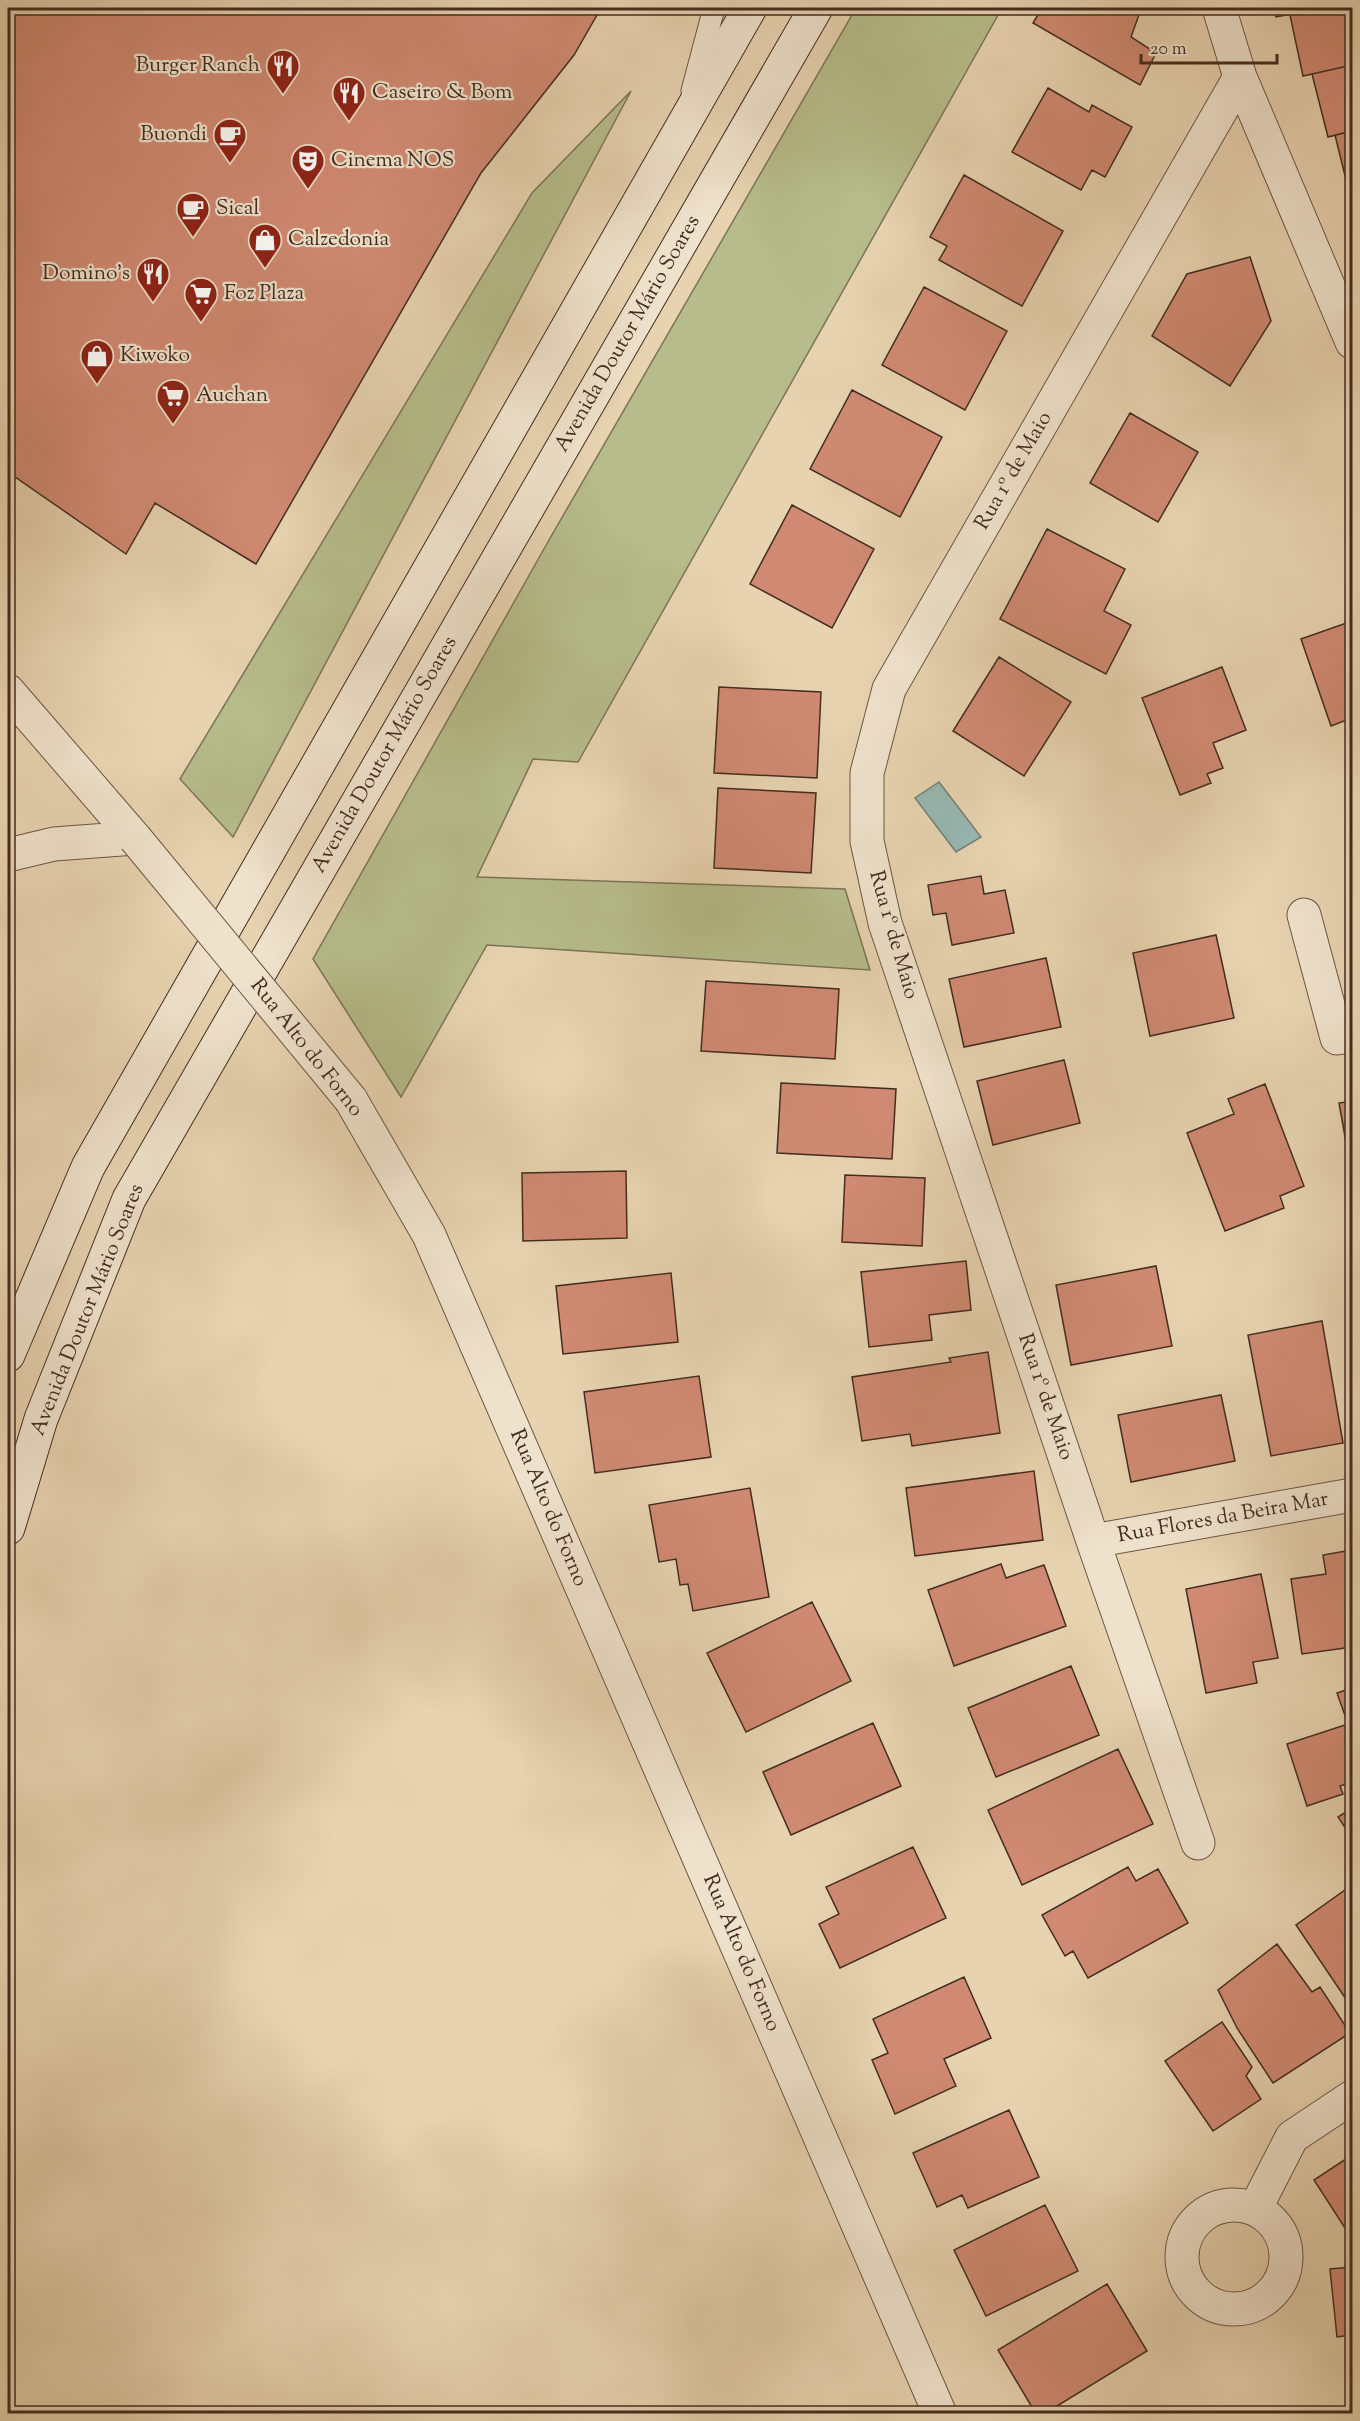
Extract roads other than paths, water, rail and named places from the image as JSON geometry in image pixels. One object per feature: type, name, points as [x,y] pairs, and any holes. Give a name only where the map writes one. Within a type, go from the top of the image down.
[{"type":"street","points":[[8,1355],[88,1167],[750,8]]},
{"type":"street","name":"Avenida Doutor Mário Soares","points":[[8,1528],[40,1419],[129,1199],[816,8]]},
{"type":"street","points":[[1219,8],[1240,77],[1353,342]]},
{"type":"street","name":"Rua 1º de Maio","points":[[1198,1843],[1093,1541],[885,923],[867,842],[867,773],[889,689],[1240,77]]},
{"type":"street","name":"Rua Alto do Forno","points":[[8,691],[135,838],[351,1100],[429,1235],[940,2414]]},
{"type":"street","points":[[8,855],[54,844],[135,838]]},
{"type":"street","points":[[1304,915],[1337,1038],[1353,1036]]},
{"type":"street","name":"Rua Flores da Beira Mar","points":[[1093,1541],[1353,1496]]},
{"type":"street","points":[[1255,2209],[1292,2137],[1353,2097]]},
{"type":"lane","points":[[684,121],[714,8]]},
{"type":"water","points":[[939,782],[981,837],[956,852],[915,798]]},
{"type":"place","name":"Burger Ranch","points":[[283,95]]},
{"type":"place","name":"Caseiro & Bom","points":[[349,122]]},
{"type":"place","name":"Buondi","points":[[230,164]]},
{"type":"place","name":"Cinema NOS","points":[[308,190]]},
{"type":"place","name":"Sical","points":[[193,238]]},
{"type":"place","name":"Calzedonia","points":[[265,269]]},
{"type":"place","name":"Domino's","points":[[153,303]]},
{"type":"place","name":"Foz Plaza","points":[[201,323]]},
{"type":"place","name":"Kiwoko","points":[[97,385]]},
{"type":"place","name":"Auchan","points":[[173,425]]}]
